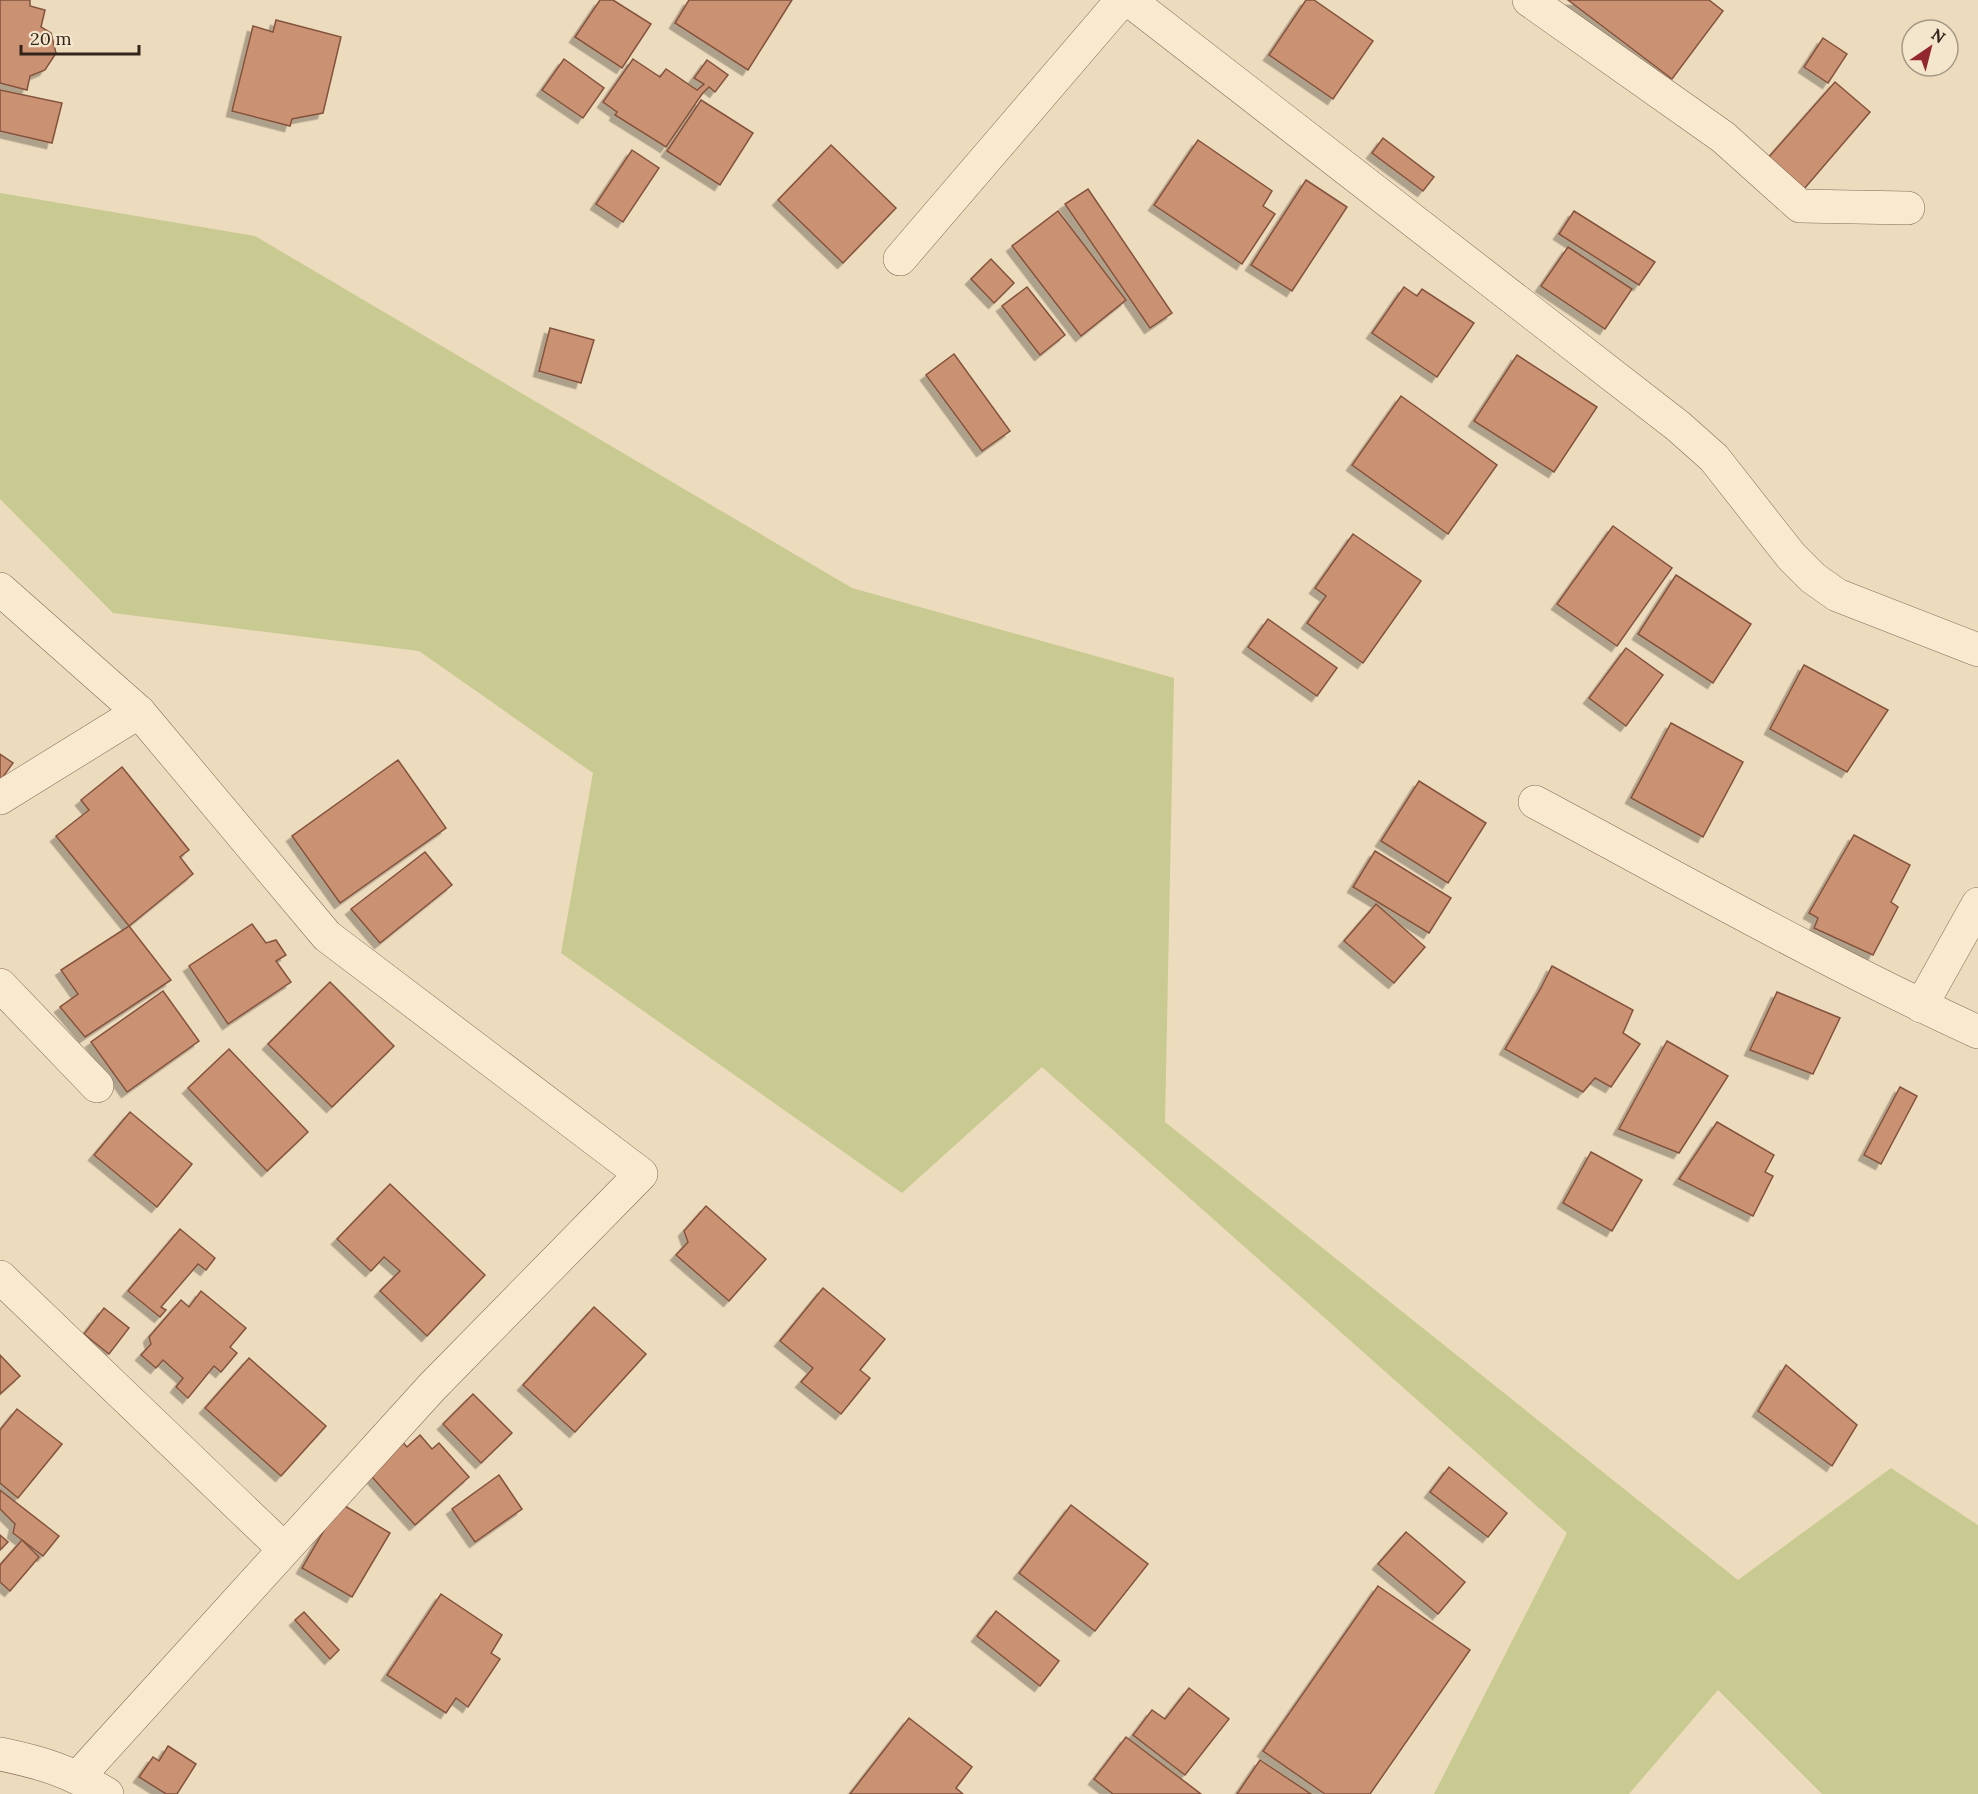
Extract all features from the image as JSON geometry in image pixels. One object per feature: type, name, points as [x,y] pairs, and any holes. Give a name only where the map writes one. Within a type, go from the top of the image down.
[{"type":"street","points":[[900,259],[1122,0]]},
{"type":"street","points":[[1129,0],[1678,426],[1714,458],[1791,556],[1813,578],[1837,595],[1978,650]]},
{"type":"street","points":[[1529,0],[1723,137],[1800,206],[1908,208]]},
{"type":"street","points":[[0,589],[138,712],[327,936],[640,1174],[432,1387],[78,1777]]},
{"type":"street","points":[[0,798],[138,712]]},
{"type":"street","points":[[1535,802],[1922,1006],[1978,1032]]},
{"type":"street","points":[[1922,1006],[1978,904]]},
{"type":"street","points":[[0,986],[97,1086]]},
{"type":"street","points":[[0,1277],[284,1549]]},
{"type":"street","points":[[0,1754],[39,1762],[78,1777],[107,1794]]},
{"type":"green space","points":[[0,193],[255,236],[852,588],[1174,678],[1165,1122],[1738,1580],[1891,1468],[1978,1525],[1978,1794],[1822,1794],[1718,1690],[1629,1794],[1434,1794],[1567,1533],[1042,1067],[902,1193],[561,953],[593,773],[419,651],[113,613],[0,499]]},
{"type":"building","points":[[0,0],[30,0],[30,6],[45,10],[41,27],[51,33],[56,53],[45,70],[30,76],[27,90],[0,83]]},
{"type":"building","points":[[600,0],[613,0],[651,24],[622,68],[575,37]]},
{"type":"building","points":[[689,0],[792,0],[748,70],[675,23]]},
{"type":"building","points":[[1306,0],[1314,0],[1373,41],[1333,99],[1269,55]]},
{"type":"building","points":[[1568,0],[1709,0],[1723,11],[1672,79]]},
{"type":"building","points":[[276,20],[341,37],[323,113],[292,119],[290,126],[232,111],[253,26],[273,32]]},
{"type":"building","points":[[1823,38],[1847,54],[1828,83],[1804,67]]},
{"type":"building","points":[[564,59],[604,88],[583,118],[542,90]]},
{"type":"building","points":[[633,59],[660,77],[666,69],[697,90],[704,84],[694,78],[707,60],[728,75],[715,92],[709,87],[702,94],[666,147],[615,115],[617,112],[603,102]]},
{"type":"building","points":[[1835,82],[1870,112],[1804,189],[1768,158]]},
{"type":"building","points":[[0,90],[62,103],[52,143],[0,131]]},
{"type":"building","points":[[701,100],[753,133],[720,185],[667,151]]},
{"type":"building","points":[[1383,138],[1434,177],[1423,191],[1372,153]]},
{"type":"building","points":[[1198,140],[1272,191],[1263,206],[1275,214],[1242,264],[1154,205]]},
{"type":"building","points":[[831,145],[896,208],[843,263],[778,200]]},
{"type":"building","points":[[632,150],[659,168],[623,222],[596,204]]},
{"type":"building","points":[[1306,180],[1347,207],[1292,291],[1251,265]]},
{"type":"building","points":[[1088,189],[1172,313],[1150,328],[1065,204]]},
{"type":"building","points":[[1058,211],[1126,300],[1081,336],[1012,246]]},
{"type":"building","points":[[1574,211],[1655,262],[1639,285],[1559,234]]},
{"type":"building","points":[[1568,247],[1632,289],[1605,329],[1541,286]]},
{"type":"building","points":[[991,259],[1014,283],[994,303],[971,279]]},
{"type":"building","points":[[1027,287],[1065,335],[1040,355],[1002,306]]},
{"type":"building","points":[[1404,287],[1417,296],[1422,289],[1474,323],[1437,377],[1372,333]]},
{"type":"building","points":[[550,328],[594,340],[581,383],[539,371]]},
{"type":"building","points":[[954,354],[1010,431],[982,451],[926,375]]},
{"type":"building","points":[[1517,355],[1597,407],[1554,472],[1474,421]]},
{"type":"building","points":[[1401,396],[1497,465],[1448,534],[1352,465]]},
{"type":"building","points":[[1613,526],[1672,568],[1617,646],[1557,604]]},
{"type":"building","points":[[1353,534],[1421,581],[1363,663],[1307,623],[1326,596],[1315,588]]},
{"type":"building","points":[[1676,575],[1751,624],[1713,683],[1638,634]]},
{"type":"building","points":[[1268,619],[1337,668],[1317,696],[1248,647]]},
{"type":"building","points":[[1626,648],[1663,675],[1626,726],[1589,698]]},
{"type":"building","points":[[1804,665],[1888,710],[1847,772],[1770,729]]},
{"type":"building","points":[[1671,723],[1743,762],[1703,837],[1631,798]]},
{"type":"building","points":[[0,754],[13,763],[0,781]]},
{"type":"building","points":[[398,760],[446,828],[340,903],[292,836]]},
{"type":"building","points":[[122,767],[189,850],[180,857],[193,874],[129,926],[56,836],[89,810],[81,800]]},
{"type":"building","points":[[1419,781],[1486,823],[1448,883],[1381,841]]},
{"type":"building","points":[[1854,835],[1910,865],[1891,902],[1898,907],[1873,955],[1814,928],[1818,918],[1809,913]]},
{"type":"building","points":[[1375,851],[1451,898],[1429,933],[1353,887]]},
{"type":"building","points":[[425,852],[452,885],[380,943],[351,909]]},
{"type":"building","points":[[1376,904],[1425,947],[1394,983],[1344,941]]},
{"type":"building","points":[[252,924],[266,943],[276,940],[286,955],[276,961],[291,982],[228,1024],[189,966]]},
{"type":"building","points":[[129,926],[171,980],[85,1037],[60,1007],[78,994],[61,970]]},
{"type":"building","points":[[1552,966],[1633,1010],[1623,1033],[1640,1044],[1611,1087],[1595,1078],[1583,1092],[1505,1049]]},
{"type":"building","points":[[330,982],[394,1046],[332,1107],[268,1044]]},
{"type":"building","points":[[163,991],[199,1041],[127,1092],[91,1042]]},
{"type":"building","points":[[1777,992],[1840,1018],[1813,1074],[1750,1050]]},
{"type":"building","points":[[1667,1041],[1728,1076],[1679,1153],[1619,1129]]},
{"type":"building","points":[[229,1049],[308,1132],[267,1171],[188,1088]]},
{"type":"building","points":[[1900,1087],[1917,1096],[1881,1164],[1864,1155]]},
{"type":"building","points":[[130,1112],[192,1164],[157,1207],[94,1155]]},
{"type":"building","points":[[1717,1122],[1774,1155],[1765,1172],[1773,1176],[1753,1216],[1679,1179]]},
{"type":"building","points":[[1591,1152],[1642,1180],[1612,1231],[1563,1203]]},
{"type":"building","points":[[390,1184],[485,1275],[427,1336],[380,1291],[400,1271],[384,1257],[371,1271],[337,1239]]},
{"type":"building","points":[[706,1206],[766,1259],[729,1301],[676,1255],[688,1242],[684,1231]]},
{"type":"building","points":[[180,1229],[215,1258],[206,1270],[198,1264],[161,1307],[166,1310],[160,1317],[128,1291]]},
{"type":"building","points":[[823,1288],[885,1339],[860,1370],[870,1378],[841,1414],[801,1382],[813,1368],[780,1341]]},
{"type":"building","points":[[201,1291],[246,1328],[230,1347],[237,1353],[221,1372],[214,1366],[188,1398],[176,1387],[183,1378],[163,1360],[156,1368],[141,1355],[151,1344],[149,1337],[181,1300],[189,1307]]},
{"type":"building","points":[[594,1307],[646,1354],[575,1432],[523,1385]]},
{"type":"building","points":[[104,1308],[129,1328],[109,1354],[84,1334]]},
{"type":"building","points":[[0,1355],[20,1376],[0,1394]]},
{"type":"building","points":[[249,1358],[326,1426],[281,1476],[205,1408]]},
{"type":"building","points":[[1786,1365],[1857,1425],[1832,1466],[1758,1411]]},
{"type":"building","points":[[473,1394],[512,1433],[481,1463],[443,1424]]},
{"type":"building","points":[[17,1409],[62,1444],[18,1498],[0,1483],[0,1430]]},
{"type":"building","points":[[420,1435],[432,1449],[439,1443],[469,1477],[415,1525],[364,1468],[399,1438],[407,1447]]},
{"type":"building","points":[[1449,1467],[1507,1513],[1488,1537],[1430,1492]]},
{"type":"building","points":[[499,1475],[522,1509],[475,1542],[452,1509]]},
{"type":"building","points":[[0,1490],[59,1536],[43,1556],[13,1533],[15,1524],[0,1509]]},
{"type":"building","points":[[340,1503],[390,1533],[352,1597],[302,1568]]},
{"type":"building","points":[[1071,1505],[1148,1564],[1095,1631],[1019,1573]]},
{"type":"building","points":[[1406,1532],[1465,1582],[1438,1614],[1378,1564]]},
{"type":"building","points":[[0,1535],[8,1542],[0,1550]]},
{"type":"building","points":[[22,1540],[39,1557],[10,1591],[0,1582],[0,1565]]},
{"type":"building","points":[[1378,1586],[1470,1650],[1370,1794],[1325,1794],[1263,1751]]},
{"type":"building","points":[[441,1594],[502,1635],[491,1653],[500,1659],[468,1707],[456,1698],[446,1713],[387,1675]]},
{"type":"building","points":[[996,1611],[1059,1661],[1040,1686],[977,1636]]},
{"type":"building","points":[[304,1612],[339,1650],[330,1659],[295,1620]]},
{"type":"building","points":[[1189,1688],[1229,1719],[1185,1775],[1133,1735],[1152,1710],[1165,1719]]},
{"type":"building","points":[[909,1718],[972,1767],[956,1788],[963,1794],[850,1794]]},
{"type":"building","points":[[1126,1737],[1201,1794],[1113,1794],[1094,1779]]},
{"type":"building","points":[[168,1746],[196,1764],[177,1794],[166,1794],[139,1777],[153,1757],[159,1761]]},
{"type":"building","points":[[1260,1760],[1311,1794],[1237,1794]]}]
